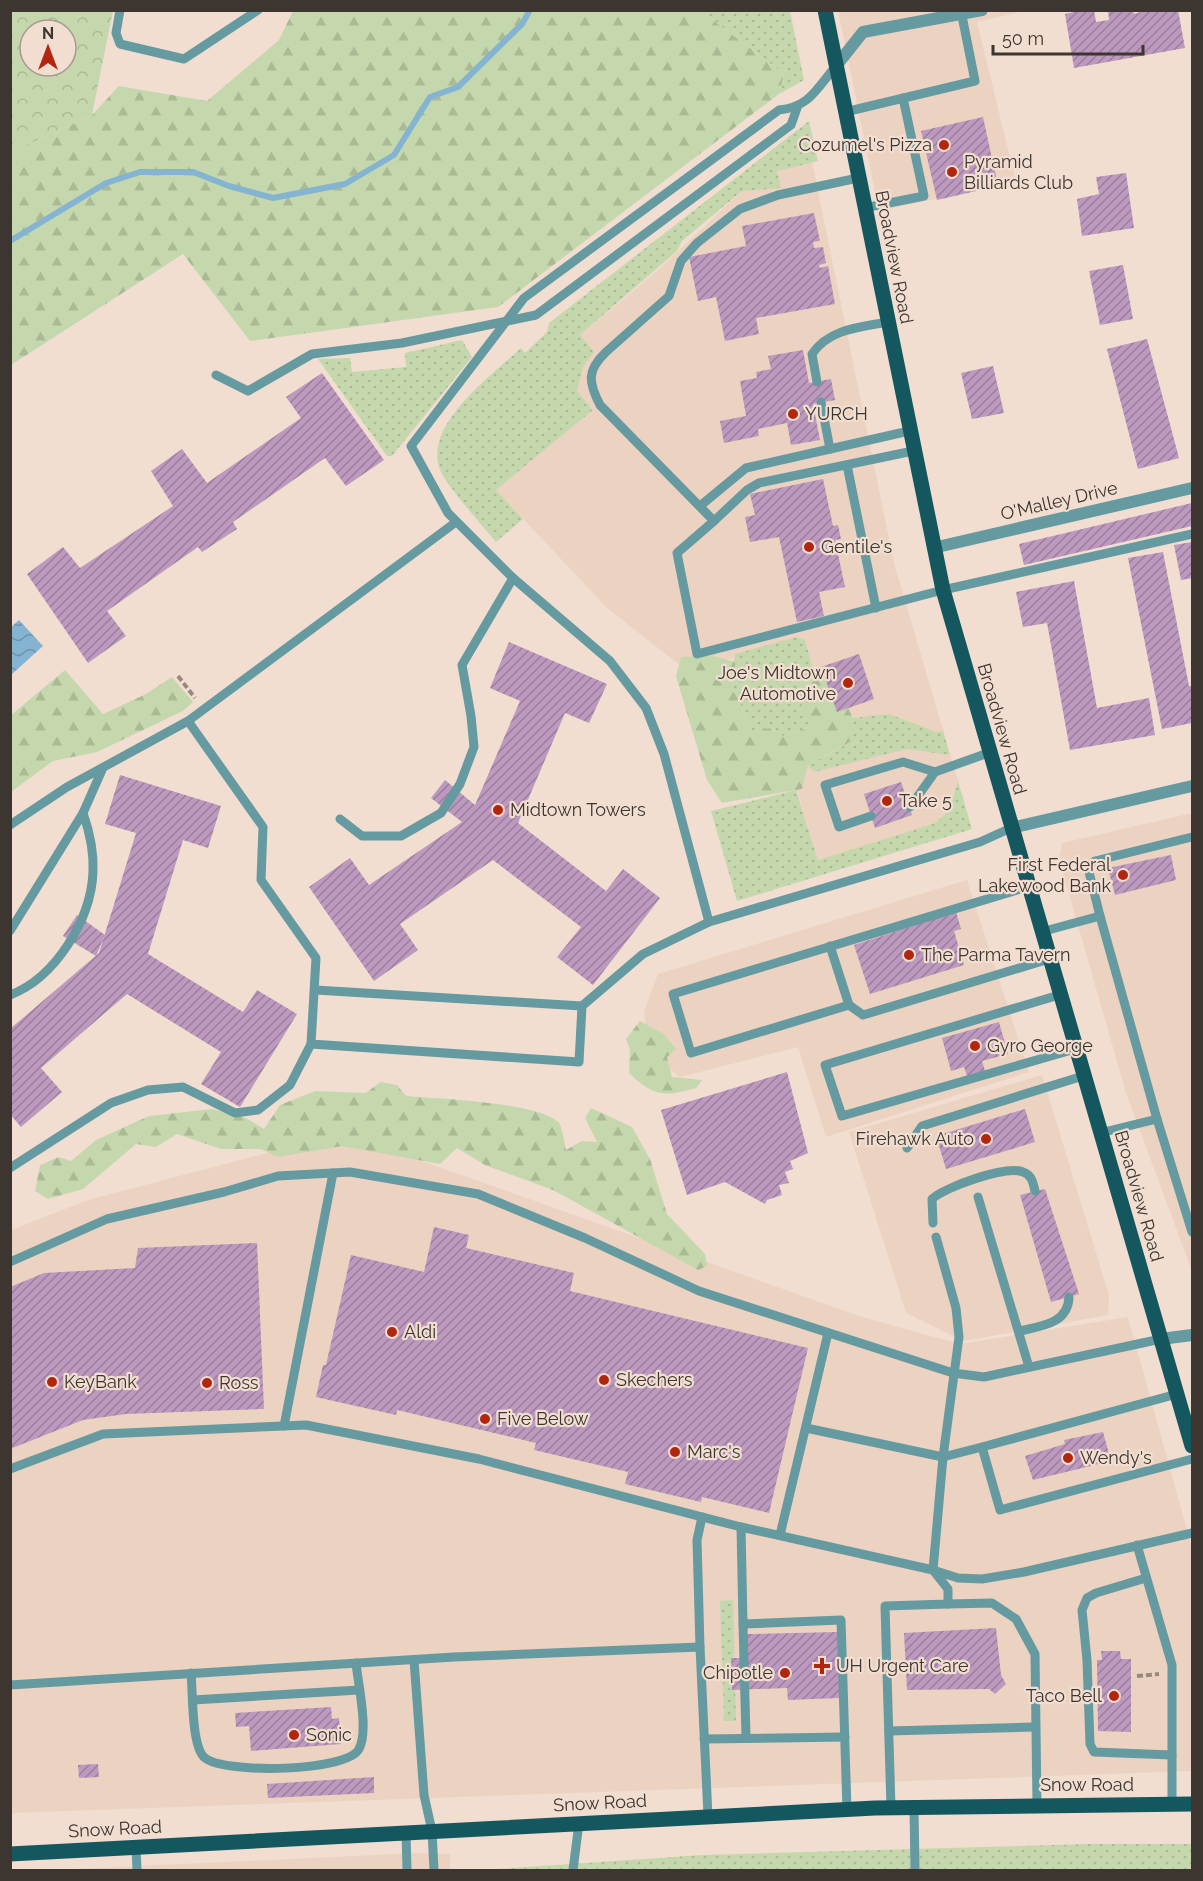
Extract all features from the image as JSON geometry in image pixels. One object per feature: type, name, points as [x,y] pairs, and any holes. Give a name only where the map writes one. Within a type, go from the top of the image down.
[{"type":"main road","name":"Broadview Road","points":[[825,10],[943,590],[988,753],[1192,1446]]},
{"type":"main road","name":"Snow Road","points":[[10,1854],[914,1807],[1192,1804]]},
{"type":"street","points":[[836,66],[863,32],[962,16],[982,10]]},
{"type":"street","name":"O'Malley Drive","points":[[933,548],[1192,488]]},
{"type":"street","points":[[1011,828],[1192,786]]},
{"type":"street","points":[[1161,1340],[1192,1335]]},
{"type":"lane","points":[[120,10],[116,33],[120,44],[184,60],[258,10]]},
{"type":"lane","points":[[845,112],[975,81],[962,16]]},
{"type":"lane","points":[[709,922],[664,754],[646,708],[610,661],[513,578],[456,522],[448,513],[411,446],[524,298],[779,110],[797,108],[808,100],[836,66]]},
{"type":"lane","points":[[864,208],[924,196],[903,98]]},
{"type":"lane","points":[[216,375],[248,391],[312,354],[402,343],[536,315],[791,125],[797,108]]},
{"type":"lane","points":[[714,521],[600,405],[591,387],[589,375],[596,362],[606,352],[669,296],[681,261],[697,243],[740,209],[778,195],[858,178]]},
{"type":"lane","points":[[817,382],[812,354],[820,342],[844,330],[888,322]]},
{"type":"lane","points":[[820,402],[830,448]]},
{"type":"lane","points":[[700,506],[746,468],[909,431]]},
{"type":"lane","points":[[913,451],[759,483],[747,490],[677,553],[697,654],[943,590],[1192,534]]},
{"type":"lane","points":[[847,465],[876,608]]},
{"type":"lane","points":[[10,825],[67,787],[102,770],[188,721],[456,522]]},
{"type":"lane","points":[[340,819],[362,836],[401,836],[441,813],[460,784],[474,747],[462,665],[513,578]]},
{"type":"lane","points":[[10,1168],[111,1103],[148,1090],[183,1087],[235,1113],[258,1110],[290,1085],[311,1044],[316,958],[261,880],[263,827],[188,721]]},
{"type":"lane","points":[[909,807],[936,772],[988,753]]},
{"type":"lane","points":[[872,816],[839,827],[825,785],[903,762],[936,772]]},
{"type":"lane","points":[[10,931],[83,813],[102,770]]},
{"type":"lane","points":[[10,994],[28,988],[63,952],[84,911],[93,875],[93,842],[83,813]]},
{"type":"lane","points":[[315,990],[582,1006],[643,954],[709,922],[980,842],[1011,828]]},
{"type":"lane","points":[[1192,837],[1095,861],[1089,866],[1100,916],[1157,1119],[1192,1232]]},
{"type":"lane","points":[[849,1005],[691,1053],[673,994],[1028,887]]},
{"type":"lane","points":[[1041,932],[1100,916]]},
{"type":"lane","points":[[830,946],[849,1005],[863,1015],[1049,959]]},
{"type":"lane","points":[[1059,995],[825,1065],[842,1116],[1075,1048]]},
{"type":"lane","points":[[311,1044],[579,1062],[582,1006]]},
{"type":"lane","points":[[907,1148],[922,1126],[1083,1076]]},
{"type":"lane","points":[[1100,1133],[1157,1119]]},
{"type":"lane","points":[[933,1223],[932,1199],[942,1191],[975,1180],[1008,1171],[1022,1171],[1030,1177],[1035,1191]]},
{"type":"lane","points":[[10,1262],[107,1219],[224,1192],[278,1176],[350,1172],[478,1194],[585,1238],[699,1291],[953,1373],[984,1377],[1161,1340]]},
{"type":"lane","points":[[284,1426],[333,1173]]},
{"type":"lane","points":[[978,1197],[1029,1367]]},
{"type":"lane","points":[[936,1237],[956,1308],[959,1337],[943,1457],[933,1570],[948,1588],[948,1604]]},
{"type":"lane","points":[[1020,1331],[1058,1320],[1069,1307],[1069,1297]]},
{"type":"lane","points":[[780,1535],[828,1333]]},
{"type":"lane","points":[[806,1428],[943,1457],[1177,1394]]},
{"type":"lane","points":[[10,1469],[103,1434],[306,1425],[479,1459],[741,1527],[933,1570],[958,1578],[982,1578],[1024,1572],[1192,1533]]},
{"type":"lane","points":[[982,1447],[999,1510],[1192,1460]]},
{"type":"lane","points":[[702,1517],[696,1540],[708,1816]]},
{"type":"lane","points":[[741,1527],[746,1738]]},
{"type":"lane","points":[[1137,1545],[1172,1665],[1172,1804]]},
{"type":"lane","points":[[1146,1578],[1096,1593],[1087,1598],[1082,1610],[1087,1660],[1090,1744],[1094,1752],[1108,1754],[1172,1755]]},
{"type":"lane","points":[[891,1808],[885,1606],[992,1603],[1016,1619],[1035,1654],[1037,1805]]},
{"type":"lane","points":[[743,1624],[842,1620],[847,1810]]},
{"type":"lane","points":[[10,1684],[356,1663],[700,1647]]},
{"type":"lane","points":[[414,1660],[424,1796],[432,1831],[434,1870]]},
{"type":"lane","points":[[191,1673],[197,1746],[203,1757],[217,1764],[265,1769],[338,1763],[352,1758],[360,1748],[363,1735],[356,1663]]},
{"type":"lane","points":[[193,1700],[359,1690]]},
{"type":"lane","points":[[889,1731],[1035,1727]]},
{"type":"lane","points":[[704,1738],[846,1737]]},
{"type":"lane","points":[[914,1807],[915,1870]]},
{"type":"lane","points":[[573,1870],[579,1823]]},
{"type":"lane","points":[[406,1832],[407,1870]]},
{"type":"lane","points":[[136,1847],[136,1870]]},
{"type":"path","points":[[177,676],[195,698]]},
{"type":"shaded area","points":[[838,11],[1024,11],[977,22],[1016,182],[879,211]]},
{"type":"shaded area","points":[[812,162],[894,563],[958,781],[949,811],[935,823],[818,860],[791,771],[837,755],[805,640],[686,670],[607,608],[496,490],[593,410],[577,391],[579,336],[658,270],[742,191],[776,168]]},
{"type":"shaded area","points":[[1192,813],[1192,1271],[1126,1093],[1059,859],[1062,843]]},
{"type":"shaded area","points":[[967,880],[1029,1072],[826,1137],[798,1047],[680,1077],[649,1054],[644,1011],[658,974]]},
{"type":"shaded area","points":[[1042,1075],[1109,1295],[1108,1315],[963,1341],[906,1313],[849,1132]]},
{"type":"shaded area","points":[[343,1133],[862,1317],[960,1344],[1128,1317],[1192,1548],[1192,1771],[11,1813],[11,1230],[88,1200]]},
{"type":"shaded area","points":[[419,1853],[450,1854],[450,1870],[53,1870]]},
{"type":"green space","points":[[10,11],[113,11],[92,115],[11,152]]},
{"type":"green space","points":[[293,11],[701,11],[784,74],[779,94],[498,307],[250,341],[183,254],[11,365],[11,152],[92,115],[119,86],[207,101],[279,40]]},
{"type":"green space","points":[[701,11],[790,11],[804,80],[779,94],[784,74]]},
{"type":"green space","points":[[809,121],[818,161],[777,171],[781,188],[742,191],[682,241],[677,251],[580,335],[594,352],[583,367],[577,391],[593,410],[496,490],[523,519],[496,542],[459,498],[441,472],[437,455],[440,438],[449,420],[493,373],[521,348],[525,353],[547,332],[549,323]]},
{"type":"green space","points":[[462,340],[472,357],[392,456],[387,456],[318,359],[350,358],[352,372],[406,367],[405,353]]},
{"type":"green space","points":[[796,637],[805,640],[813,669],[816,671],[800,680],[810,727],[783,736],[771,728],[751,731],[731,681],[735,654]]},
{"type":"green space","points":[[712,656],[736,662],[731,681],[751,731],[771,728],[783,736],[810,727],[802,711],[800,680],[816,671],[830,673],[853,718],[848,743],[808,765],[802,789],[722,803],[707,780],[676,676],[681,657]]},
{"type":"green space","points":[[65,670],[103,714],[144,695],[172,677],[193,702],[183,711],[97,752],[53,761],[11,792],[11,715]]},
{"type":"green space","points":[[889,714],[936,732],[943,731],[950,755],[907,749],[814,772],[808,765],[847,744],[853,718]]},
{"type":"green space","points":[[958,781],[972,829],[737,901],[711,811],[796,790],[818,860],[935,823],[949,811]]},
{"type":"green space","points":[[640,1021],[664,1034],[676,1049],[667,1057],[672,1077],[702,1080],[696,1088],[676,1093],[660,1093],[646,1087],[629,1073],[630,1050],[626,1039]]},
{"type":"green space","points":[[380,1082],[397,1085],[406,1096],[510,1106],[548,1116],[559,1123],[566,1150],[582,1141],[597,1142],[585,1118],[591,1108],[632,1127],[650,1159],[667,1214],[705,1254],[707,1266],[698,1270],[553,1190],[485,1165],[457,1148],[440,1164],[342,1146],[278,1157],[261,1149],[221,1149],[177,1134],[156,1147],[136,1144],[83,1189],[48,1199],[35,1191],[40,1165],[59,1157],[71,1161],[96,1140],[149,1116],[212,1109],[246,1118],[264,1129],[280,1105],[315,1091],[366,1093]]},
{"type":"green space","points":[[733,1600],[736,1721],[724,1721],[720,1601]]},
{"type":"green space","points":[[1090,1844],[1192,1844],[1192,1870],[483,1870],[702,1855]]},
{"type":"water","points":[[19,620],[43,646],[11,675],[11,627]]},
{"type":"building","points":[[1094,10],[1096,22],[1109,20],[1108,10],[1133,10],[1134,14],[1147,10],[1178,10],[1185,48],[1074,68],[1065,14]]},
{"type":"building","points":[[983,117],[998,186],[937,200],[921,131]]},
{"type":"building","points":[[1126,173],[1134,228],[1082,236],[1077,199],[1099,194],[1096,177]]},
{"type":"building","points":[[814,213],[820,241],[813,242],[814,248],[823,247],[826,263],[819,265],[820,268],[828,266],[835,304],[756,318],[759,334],[725,341],[716,297],[698,301],[689,257],[746,246],[742,226]]},
{"type":"building","points":[[1123,265],[1133,319],[1100,325],[1089,271]]},
{"type":"building","points":[[1147,339],[1179,458],[1138,469],[1107,349]]},
{"type":"building","points":[[803,350],[809,383],[831,379],[835,400],[813,404],[820,440],[791,445],[787,423],[758,429],[759,436],[724,443],[720,421],[746,416],[740,381],[757,378],[756,372],[771,369],[768,356]]},
{"type":"building","points":[[993,366],[1004,413],[972,419],[961,373]]},
{"type":"building","points":[[322,373],[384,460],[346,486],[325,458],[233,522],[237,529],[202,552],[198,547],[107,611],[126,636],[88,663],[27,574],[63,547],[80,568],[173,506],[151,471],[182,449],[207,483],[301,418],[286,397]]},
{"type":"building","name":"Gentile's","points":[[823,479],[833,526],[838,525],[841,539],[835,540],[845,587],[819,592],[824,616],[797,622],[779,537],[750,542],[745,517],[755,515],[750,494]]},
{"type":"building","points":[[1192,503],[1192,526],[1024,565],[1019,544]]},
{"type":"building","points":[[1192,542],[1192,578],[1181,580],[1174,545]]},
{"type":"building","points":[[1163,552],[1189,686],[1192,686],[1192,723],[1162,729],[1128,558]]},
{"type":"building","points":[[1074,581],[1097,708],[1149,698],[1155,735],[1070,750],[1047,623],[1023,627],[1016,592]]},
{"type":"building","name":"Midtown Towers","points":[[509,642],[607,684],[589,723],[565,713],[518,823],[606,891],[623,869],[660,898],[593,985],[557,957],[581,927],[493,860],[400,924],[418,950],[374,981],[309,887],[350,858],[369,885],[462,822],[431,798],[445,780],[475,805],[520,701],[490,688]]},
{"type":"building","name":"Joe's Midtown Automotive","points":[[859,654],[874,699],[837,712],[821,667]]},
{"type":"building","points":[[120,775],[221,806],[208,848],[183,840],[148,954],[243,1012],[257,990],[297,1014],[240,1107],[201,1084],[221,1052],[127,994],[41,1068],[62,1092],[21,1127],[10,1114],[10,1029],[99,953],[136,833],[105,824]]},
{"type":"building","name":"Take 5","points":[[901,782],[912,815],[875,828],[864,794]]},
{"type":"building","points":[[1171,855],[1176,880],[1115,895],[1108,868]]},
{"type":"building","name":"The Parma Tavern","points":[[956,912],[961,929],[954,931],[964,965],[870,994],[854,945]]},
{"type":"building","points":[[77,915],[105,935],[96,956],[63,936]]},
{"type":"building","name":"Gyro George","points":[[999,1022],[1008,1054],[982,1061],[985,1071],[967,1076],[964,1067],[951,1071],[942,1038]]},
{"type":"building","points":[[787,1072],[808,1153],[790,1161],[793,1169],[785,1172],[789,1183],[779,1185],[782,1195],[767,1200],[765,1204],[725,1182],[687,1195],[661,1110]]},
{"type":"building","name":"Firehawk Auto","points":[[1025,1109],[1035,1142],[946,1169],[936,1136]]},
{"type":"building","points":[[1045,1189],[1079,1294],[1051,1302],[1020,1195]]},
{"type":"building","points":[[434,1227],[469,1235],[466,1248],[574,1273],[570,1291],[808,1348],[769,1513],[702,1497],[701,1502],[625,1484],[628,1472],[534,1450],[536,1443],[397,1410],[396,1415],[316,1397],[323,1365],[326,1365],[351,1255],[424,1272]]},
{"type":"building","points":[[257,1243],[264,1409],[126,1414],[83,1420],[10,1449],[10,1287],[44,1273],[135,1268],[138,1248]]},
{"type":"building","name":"Wendy's","points":[[1103,1432],[1111,1461],[1033,1480],[1025,1456],[1065,1444],[1064,1440]]},
{"type":"building","points":[[996,1628],[1001,1675],[1006,1684],[995,1694],[989,1689],[907,1690],[904,1633]]},
{"type":"building","name":"Chipotle","points":[[838,1632],[840,1698],[788,1700],[787,1688],[732,1690],[731,1658],[748,1658],[747,1634]]},
{"type":"building","name":"Taco Bell","points":[[1101,1651],[1120,1651],[1121,1659],[1131,1659],[1131,1732],[1098,1731],[1097,1660],[1102,1660]]},
{"type":"building","points":[[331,1707],[332,1719],[339,1718],[341,1744],[251,1751],[249,1726],[236,1727],[235,1713]]},
{"type":"building","points":[[98,1764],[99,1777],[79,1778],[78,1765]]},
{"type":"building","points":[[374,1777],[374,1793],[268,1798],[267,1784]]},
{"type":"waterway","points":[[10,241],[106,183],[140,172],[193,172],[229,186],[273,198],[345,184],[394,155],[430,97],[458,87],[522,24],[530,10]]},
{"type":"place","name":"Cozumel's Pizza","points":[[944,145]]},
{"type":"place","name":"Pyramid Billiards Club","points":[[952,172]]},
{"type":"place","name":"YURCH","points":[[793,414]]},
{"type":"place","name":"Gentile's","points":[[809,547]]},
{"type":"place","name":"Joe's Midtown Automotive","points":[[848,683]]},
{"type":"place","name":"Take 5","points":[[887,801]]},
{"type":"place","name":"Midtown Towers","points":[[498,810]]},
{"type":"place","name":"First Federal Lakewood Bank","points":[[1123,875]]},
{"type":"place","name":"The Parma Tavern","points":[[909,955]]},
{"type":"place","name":"Gyro George","points":[[975,1046]]},
{"type":"place","name":"Firehawk Auto","points":[[986,1139]]},
{"type":"place","name":"Aldi","points":[[392,1332]]},
{"type":"place","name":"Skechers","points":[[604,1380]]},
{"type":"place","name":"KeyBank","points":[[52,1382]]},
{"type":"place","name":"Ross","points":[[207,1383]]},
{"type":"place","name":"Five Below","points":[[485,1419]]},
{"type":"place","name":"Marc's","points":[[675,1452]]},
{"type":"place","name":"Wendy's","points":[[1068,1458]]},
{"type":"place","name":"UH Urgent Care","points":[[822,1666]]},
{"type":"place","name":"Chipotle","points":[[785,1673]]},
{"type":"place","name":"Taco Bell","points":[[1114,1696]]},
{"type":"place","name":"Sonic","points":[[294,1735]]}]
